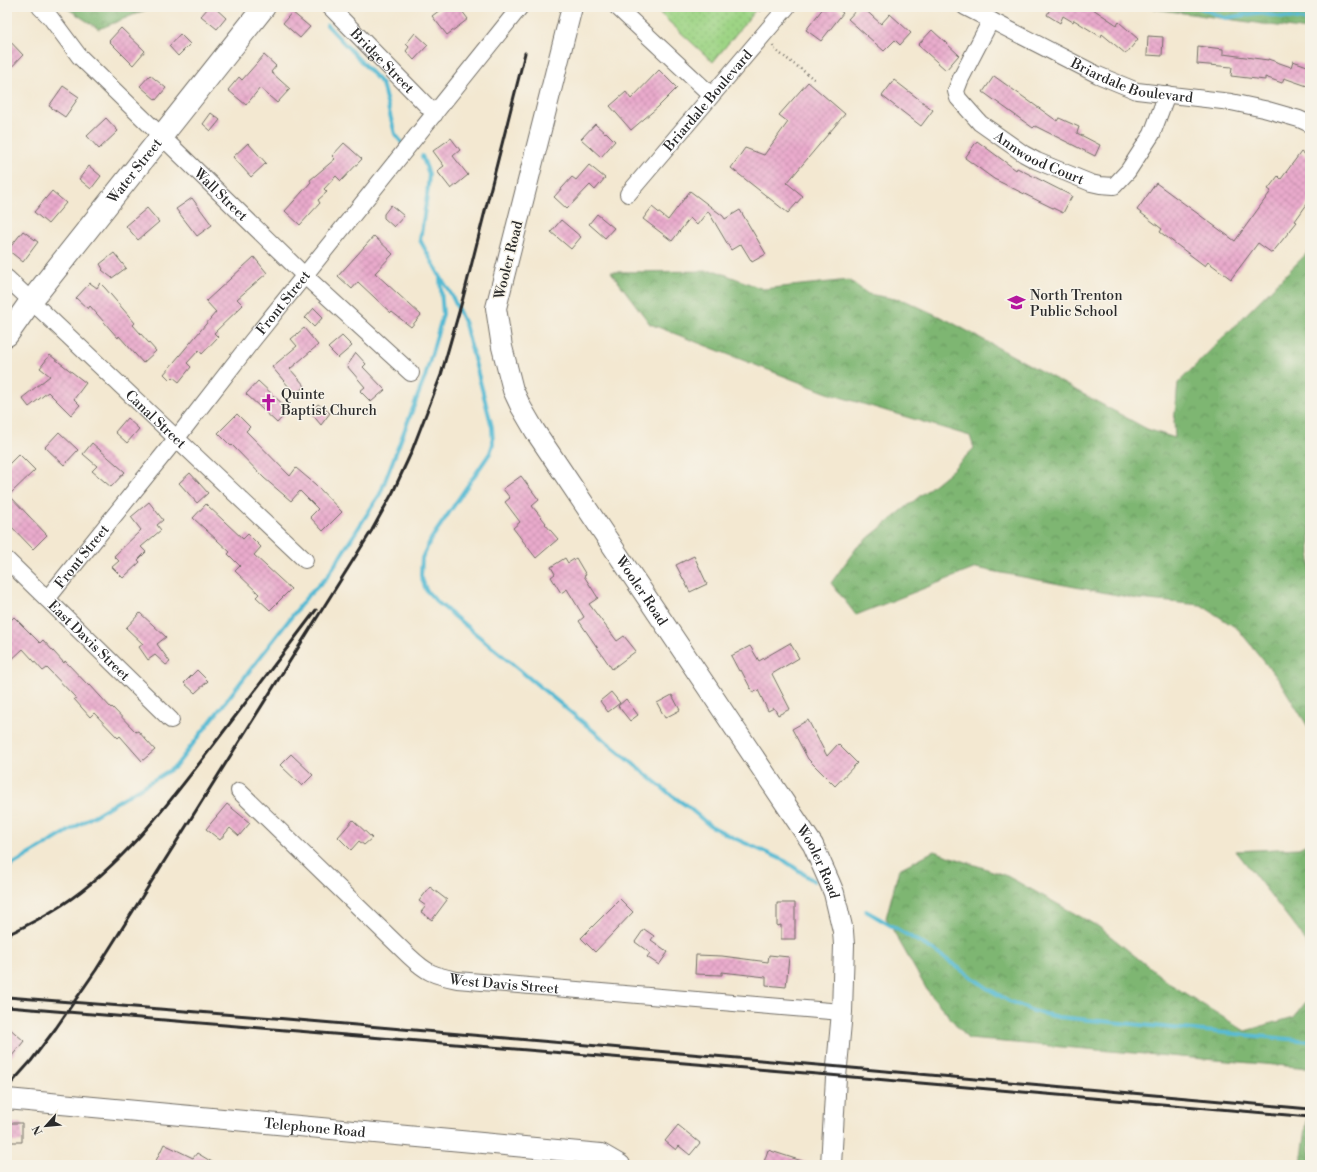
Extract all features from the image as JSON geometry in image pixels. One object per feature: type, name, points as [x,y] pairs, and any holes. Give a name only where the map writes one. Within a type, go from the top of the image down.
[{"type":"main road","name":"Water Street","points":[[7,335],[31,301],[264,7]]},
{"type":"street","name":"Wall Street","points":[[40,7],[50,17],[79,56],[305,276],[411,373]]},
{"type":"street","name":"Bridge Street","points":[[330,7],[435,114]]},
{"type":"street","name":"Front Street","points":[[47,599],[520,7]]},
{"type":"street","name":"Wooler Road","points":[[572,7],[496,308],[502,347],[513,390],[521,407],[544,445],[813,846],[829,881],[838,909],[843,931],[844,945],[842,1012],[836,1077],[831,1165]]},
{"type":"street","points":[[617,7],[711,95]]},
{"type":"street","name":"Briardale Boulevard","points":[[628,194],[787,7]]},
{"type":"street","name":"Briardale Boulevard","points":[[965,7],[1098,74],[1137,91],[1231,102],[1264,109],[1299,119],[1310,124]]},
{"type":"street","name":"Annwood Court","points":[[991,20],[961,78],[956,91],[958,98],[980,124],[1037,161],[1091,183],[1114,186],[1128,171],[1152,134],[1167,94]]},
{"type":"street","name":"Canal Street","points":[[7,278],[305,560]]},
{"type":"street","name":"East Davis Street","points":[[7,560],[171,720]]},
{"type":"street","name":"West Davis Street","points":[[239,791],[409,956],[423,969],[437,976],[464,981],[842,1012]]},
{"type":"street","name":"Telephone Road","points":[[7,1099],[601,1154],[620,1165]]},
{"type":"path","points":[[774,49],[814,80]]},
{"type":"green space","points":[[65,7],[149,7],[148,9],[99,29]]},
{"type":"green space","points":[[653,7],[758,7],[713,62]]},
{"type":"green space","points":[[1144,7],[1310,7],[1310,31],[1147,8]]},
{"type":"green space","points":[[1310,250],[1310,730],[1279,680],[1238,629],[1201,605],[1138,599],[976,568],[856,615],[831,583],[857,547],[952,470],[974,448],[970,436],[830,394],[650,324],[611,272],[716,271],[763,289],[849,280],[868,294],[906,301],[949,321],[1147,429],[1175,438],[1174,422],[1178,383]]},
{"type":"green space","points":[[1310,842],[1310,952],[1301,934],[1236,851],[1299,848]]},
{"type":"green space","points":[[934,851],[1007,876],[1099,927],[1170,984],[1245,1031],[1294,1017],[1310,997],[1310,1068],[968,1039],[927,990],[886,918],[899,869]]},
{"type":"green space","points":[[1310,1099],[1310,1165],[1301,1165]]},
{"type":"building","points":[[209,7],[214,7],[226,18],[217,29],[201,16]]},
{"type":"building","points":[[444,7],[459,7],[468,19],[447,35],[432,16]]},
{"type":"building","points":[[824,7],[835,7],[843,13],[821,41],[806,30]]},
{"type":"building","points":[[859,7],[862,7],[881,24],[890,14],[911,33],[900,45],[895,40],[884,51],[848,19]]},
{"type":"building","points":[[1046,7],[1090,7],[1117,25],[1119,22],[1138,39],[1126,54],[1102,34],[1101,37],[1074,20],[1073,22],[1063,16],[1060,23],[1047,15],[1050,9]]},
{"type":"building","points":[[292,12],[310,27],[300,38],[283,23]]},
{"type":"building","points":[[121,28],[145,51],[133,65],[109,41]]},
{"type":"building","points":[[932,30],[959,55],[946,70],[918,45]]},
{"type":"building","points":[[415,33],[428,45],[414,60],[406,51],[409,47],[406,44]]},
{"type":"building","points":[[180,34],[190,44],[178,56],[169,46]]},
{"type":"building","points":[[1148,36],[1163,37],[1162,56],[1147,55]]},
{"type":"building","points":[[7,38],[23,55],[7,72]]},
{"type":"building","points":[[1198,46],[1223,49],[1223,54],[1268,59],[1291,67],[1293,61],[1310,67],[1310,87],[1284,78],[1282,83],[1265,77],[1265,80],[1231,76],[1232,67],[1197,64]]},
{"type":"building","points":[[264,55],[276,66],[271,72],[290,89],[277,103],[260,88],[246,105],[228,90],[239,77],[242,80]]},
{"type":"building","points":[[659,70],[677,88],[658,107],[631,130],[610,106],[626,92],[631,99]]},
{"type":"building","points":[[150,75],[166,88],[156,100],[140,86]]},
{"type":"building","points":[[994,76],[1057,121],[1059,118],[1079,127],[1077,133],[1100,145],[1095,156],[1035,126],[1033,128],[983,92]]},
{"type":"building","points":[[894,80],[933,110],[921,126],[882,96]]},
{"type":"building","points":[[808,82],[845,114],[787,183],[803,196],[788,213],[731,168],[745,148],[764,155],[788,122],[779,115]]},
{"type":"building","points":[[63,86],[79,97],[65,117],[49,106]]},
{"type":"building","points":[[211,113],[220,120],[211,131],[203,124]]},
{"type":"building","points":[[106,118],[118,131],[99,149],[87,136]]},
{"type":"building","points":[[595,124],[615,141],[601,157],[581,139]]},
{"type":"building","points":[[451,138],[460,150],[453,156],[468,175],[451,189],[437,171],[444,166],[433,151]]},
{"type":"building","points":[[977,141],[1016,170],[1017,168],[1072,196],[1063,213],[994,179],[965,158]]},
{"type":"building","points":[[248,143],[266,163],[251,177],[233,157]]},
{"type":"building","points":[[344,143],[362,159],[341,181],[336,176],[324,189],[327,192],[318,200],[320,203],[300,225],[285,211],[311,182],[310,180],[335,159],[332,156]]},
{"type":"building","points":[[1301,152],[1310,159],[1310,200],[1295,221],[1297,222],[1272,253],[1258,243],[1231,279],[1208,262],[1205,266],[1160,232],[1162,229],[1137,210],[1156,183],[1235,241],[1271,191],[1268,189],[1278,176],[1281,179]]},
{"type":"building","points":[[589,165],[605,178],[595,190],[590,185],[567,209],[554,197],[572,177],[576,180]]},
{"type":"building","points":[[89,166],[101,176],[91,189],[79,179]]},
{"type":"building","points":[[52,191],[66,203],[48,224],[34,212]]},
{"type":"building","points":[[690,191],[725,219],[740,210],[766,254],[752,262],[741,244],[731,250],[708,211],[697,225],[690,218],[672,241],[643,219],[652,207],[668,220]]},
{"type":"building","points":[[192,198],[212,225],[197,236],[176,209]]},
{"type":"building","points":[[391,205],[404,216],[394,227],[384,218],[384,214]]},
{"type":"building","points":[[147,208],[159,222],[138,240],[126,226]]},
{"type":"building","points":[[597,214],[614,228],[605,238],[589,224]]},
{"type":"building","points":[[561,220],[581,237],[571,249],[551,232]]},
{"type":"building","points":[[23,231],[38,242],[23,262],[8,250]]},
{"type":"building","points":[[374,236],[393,254],[375,273],[421,315],[411,327],[392,312],[391,313],[358,282],[352,289],[338,276]]},
{"type":"building","points":[[114,253],[126,268],[112,278],[102,270],[103,269],[100,264]]},
{"type":"building","points":[[254,257],[267,273],[237,299],[243,305],[214,333],[218,337],[202,354],[199,350],[187,363],[191,367],[179,382],[173,377],[170,380],[164,374],[216,312],[206,301]]},
{"type":"building","points":[[90,283],[97,288],[100,283],[105,288],[135,323],[133,325],[156,351],[143,363],[119,336],[118,338],[90,306],[88,309],[76,298]]},
{"type":"building","points":[[314,308],[323,317],[314,327],[305,318]]},
{"type":"building","points":[[304,328],[318,345],[290,369],[305,386],[295,394],[272,367],[297,346],[291,339]]},
{"type":"building","points":[[342,336],[352,346],[338,358],[328,348]]},
{"type":"building","points":[[356,353],[366,364],[363,367],[385,390],[371,402],[360,391],[365,387],[347,366]]},
{"type":"building","points":[[50,355],[86,383],[74,399],[80,405],[71,415],[48,392],[29,407],[22,398],[50,376],[40,368]]},
{"type":"building","name":"Quinte Baptist Church","points":[[258,381],[289,410],[277,423],[246,394]]},
{"type":"building","points":[[318,404],[330,413],[321,425],[311,413]]},
{"type":"building","points":[[237,414],[250,427],[246,431],[290,476],[296,468],[315,484],[342,512],[323,531],[310,517],[318,509],[300,491],[291,501],[264,478],[232,445],[231,446],[218,433]]},
{"type":"building","points":[[127,418],[139,429],[127,443],[115,432]]},
{"type":"building","points":[[59,432],[78,450],[64,465],[45,447]]},
{"type":"building","points":[[92,443],[125,472],[111,487],[92,471],[97,466],[83,454]]},
{"type":"building","points":[[19,454],[35,470],[9,495],[47,535],[33,549],[7,522],[7,466]]},
{"type":"building","points":[[190,473],[208,493],[197,503],[179,483]]},
{"type":"building","points":[[521,476],[539,500],[532,506],[558,539],[536,558],[513,528],[520,522],[505,502],[510,498],[503,489]]},
{"type":"building","points":[[149,502],[163,520],[157,525],[161,530],[141,547],[146,552],[138,560],[140,562],[123,578],[112,567],[119,561],[114,556],[141,530],[131,517]]},
{"type":"building","points":[[206,504],[243,539],[248,534],[261,547],[254,555],[291,589],[270,610],[256,597],[259,594],[235,571],[240,566],[228,554],[230,552],[193,518]]},
{"type":"building","points":[[694,556],[707,584],[690,592],[676,565]]},
{"type":"building","points":[[565,558],[568,563],[576,558],[586,575],[584,576],[598,598],[589,604],[617,641],[624,636],[636,651],[612,669],[579,621],[584,617],[567,589],[561,593],[551,577],[555,574],[551,567]]},
{"type":"building","points":[[140,613],[166,637],[157,644],[170,662],[166,665],[155,655],[148,660],[139,647],[143,644],[126,628]]},
{"type":"building","points":[[14,617],[40,643],[43,640],[64,663],[65,661],[136,732],[138,731],[155,750],[142,761],[120,736],[118,738],[94,713],[90,717],[74,699],[76,698],[47,668],[43,671],[23,649],[7,664],[7,624]]},
{"type":"building","points":[[790,643],[799,658],[772,674],[790,709],[778,715],[774,708],[768,711],[758,690],[753,693],[741,670],[739,671],[731,656],[750,646],[759,661]]},
{"type":"building","points":[[197,670],[208,681],[195,693],[184,683]]},
{"type":"building","points":[[611,692],[620,703],[608,712],[600,701]]},
{"type":"building","points":[[672,695],[680,710],[665,718],[657,703]]},
{"type":"building","points":[[626,699],[638,715],[630,721],[618,706]]},
{"type":"building","points":[[808,720],[827,756],[838,744],[857,763],[835,786],[808,759],[792,729]]},
{"type":"building","points":[[291,754],[313,775],[302,786],[280,765]]},
{"type":"building","points":[[227,804],[250,823],[239,836],[230,828],[220,840],[206,829]]},
{"type":"building","points":[[353,820],[372,838],[364,845],[359,841],[351,850],[338,837]]},
{"type":"building","points":[[430,887],[447,900],[432,920],[421,912],[426,906],[419,901]]},
{"type":"building","points":[[620,899],[633,912],[595,952],[581,938]]},
{"type":"building","points":[[777,903],[795,903],[795,939],[781,939],[781,925],[777,926]]},
{"type":"building","points":[[644,929],[654,936],[651,940],[668,952],[659,965],[647,957],[650,953],[635,942]]},
{"type":"building","points":[[696,955],[722,956],[768,962],[769,955],[789,957],[786,987],[766,985],[766,977],[722,972],[722,975],[695,974]]},
{"type":"building","points":[[7,1026],[24,1041],[7,1062]]},
{"type":"building","points":[[7,1123],[22,1123],[22,1142],[7,1142]]},
{"type":"building","points":[[678,1125],[700,1143],[690,1155],[679,1146],[676,1150],[665,1141]]},
{"type":"building","points":[[164,1144],[193,1158],[197,1153],[217,1165],[154,1165]]},
{"type":"building","points":[[768,1150],[808,1163],[808,1165],[763,1165]]},
{"type":"waterway","points":[[1198,7],[1225,18],[1257,13],[1310,21]]},
{"type":"waterway","points":[[327,25],[382,84],[395,134],[402,143]]},
{"type":"waterway","points":[[422,156],[429,174],[420,240],[451,294],[465,324],[492,427],[493,444],[490,453],[431,539],[422,558],[421,576],[426,590],[436,601],[709,825],[785,861],[814,881]]},
{"type":"waterway","points":[[7,868],[175,767],[306,598],[327,577],[380,494],[425,377],[443,314],[440,278]]},
{"type":"waterway","points":[[866,911],[933,950],[987,988],[1009,1001],[1033,1011],[1058,1017],[1310,1041]]},
{"type":"railway","points":[[7,1088],[31,1061],[56,1028],[96,970],[372,530],[393,492],[411,453],[441,375],[463,298],[525,53]]},
{"type":"railway","points":[[7,935],[62,905],[85,888],[128,849],[186,781],[316,610]]},
{"type":"railway","points":[[7,997],[275,1018],[1310,1109]]},
{"type":"railway","points":[[7,1007],[829,1075],[1310,1117]]},
{"type":"place","name":"North Trenton Public School","points":[[1017,303]]},
{"type":"place","name":"Quinte Baptist Church","points":[[268,402]]}]
